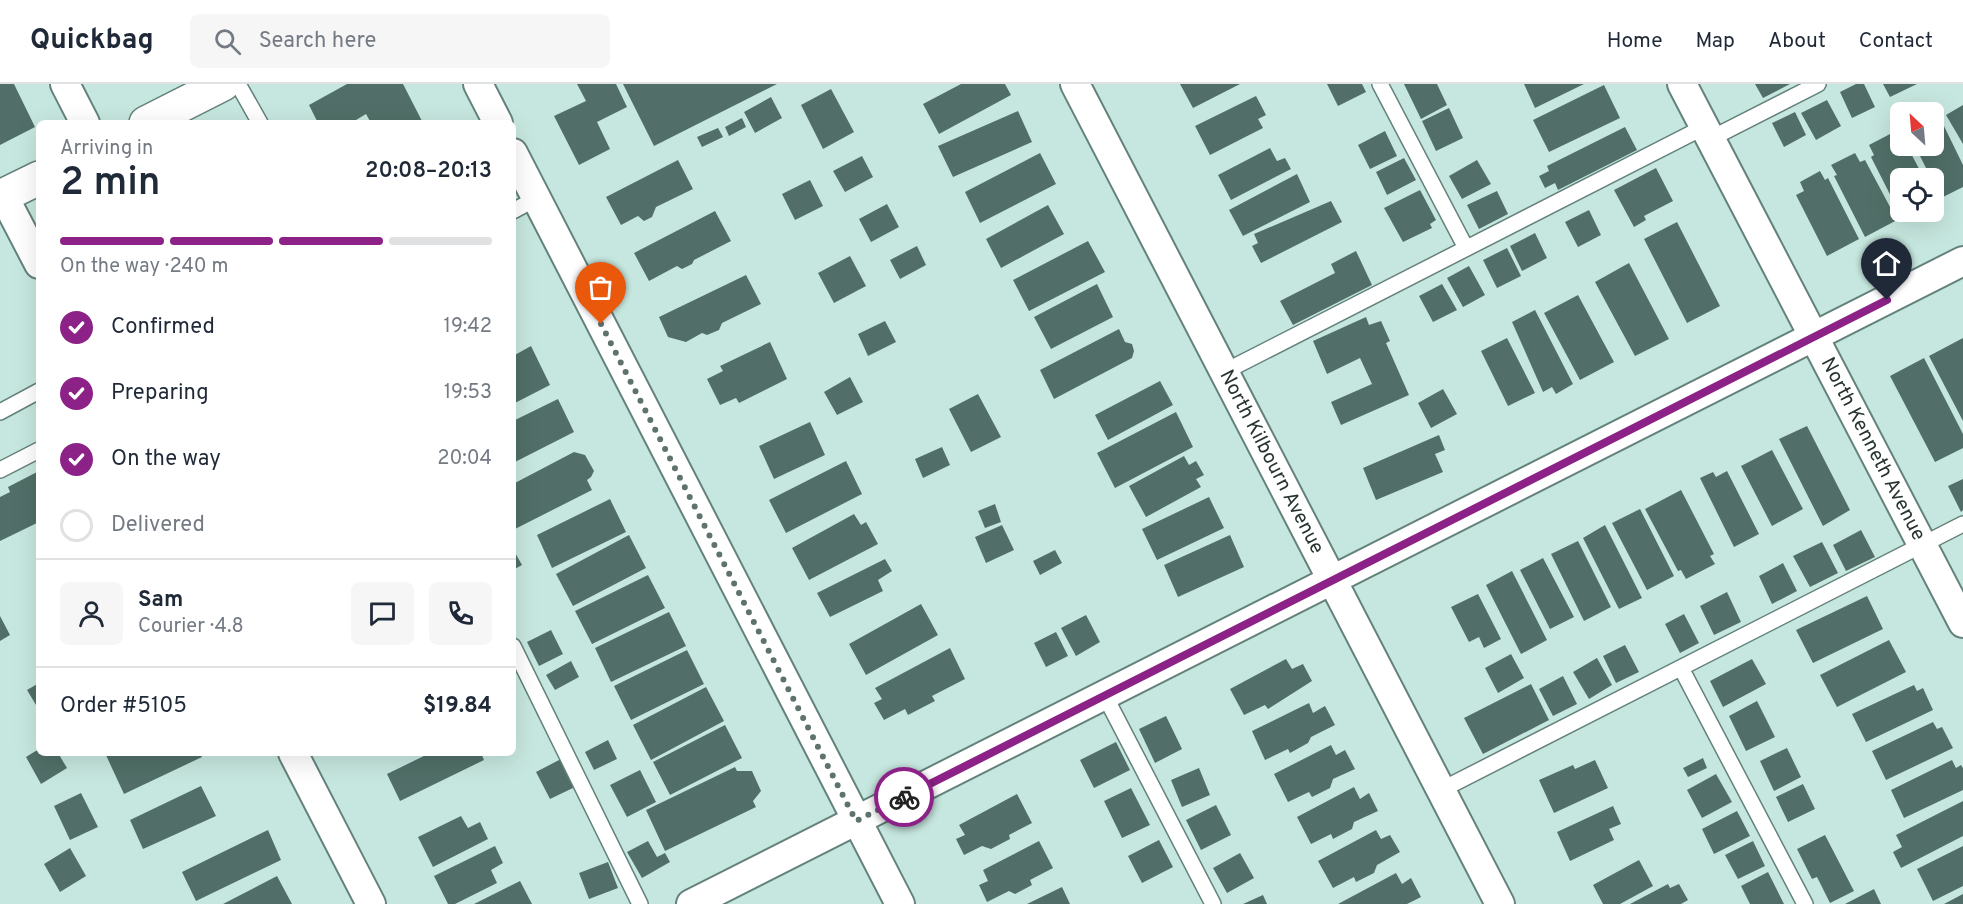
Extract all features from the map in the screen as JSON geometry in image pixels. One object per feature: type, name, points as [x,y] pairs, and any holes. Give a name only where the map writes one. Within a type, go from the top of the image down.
[{"type":"main road","points":[[159,120],[185,114],[224,84]]},
{"type":"main road","points":[[2,196],[36,179]]},
{"type":"street","points":[[65,84],[83,120]]},
{"type":"street","points":[[478,84],[496,120]]},
{"type":"street","name":"North Kilbourn Avenue","points":[[1075,84],[1500,904]]},
{"type":"street","name":"North Kenneth Avenue","points":[[1682,84],[1963,623]]},
{"type":"street","points":[[516,166],[525,205],[900,904]]},
{"type":"street","points":[[2,196],[36,258]]},
{"type":"street","points":[[691,904],[1963,261]]},
{"type":"street","points":[[295,756],[371,904]]},
{"type":"lane","points":[[238,84],[258,120]]},
{"type":"lane","points":[[1380,84],[1466,249]]},
{"type":"lane","points":[[1224,372],[1466,249],[1707,133],[1818,84]]},
{"type":"lane","points":[[0,412],[36,394]]},
{"type":"lane","points":[[0,470],[36,452]]},
{"type":"lane","points":[[1441,790],[1963,524]]},
{"type":"lane","points":[[516,652],[640,904]]},
{"type":"lane","points":[[1681,668],[1805,904]]},
{"type":"lane","points":[[1105,696],[1213,904]]},
{"type":"building","points":[[0,84],[14,84],[35,127],[0,145]]},
{"type":"building","points":[[347,84],[403,84],[421,120],[369,120],[366,114],[356,120],[316,120],[309,105]]},
{"type":"building","points":[[577,84],[616,84],[627,107],[597,122],[610,149],[579,165],[554,116],[586,101]]},
{"type":"building","points":[[623,84],[777,84],[654,146]]},
{"type":"building","points":[[961,84],[1005,84],[1011,95],[939,134],[923,104]]},
{"type":"building","points":[[1180,84],[1240,84],[1193,108]]},
{"type":"building","points":[[1327,84],[1362,84],[1366,92],[1338,106]]},
{"type":"building","points":[[1404,84],[1437,84],[1447,105],[1421,119]]},
{"type":"building","points":[[1524,84],[1584,84],[1535,108]]},
{"type":"building","points":[[1755,84],[1790,84],[1763,98]]},
{"type":"building","points":[[1856,84],[1864,84],[1875,107],[1852,118],[1840,92]]},
{"type":"building","points":[[1883,84],[1917,84],[1890,97]]},
{"type":"building","points":[[1604,85],[1620,118],[1549,152],[1533,120]]},
{"type":"building","points":[[831,89],[854,132],[823,149],[801,105]]},
{"type":"building","points":[[1256,96],[1266,115],[1258,119],[1263,128],[1210,155],[1195,126]]},
{"type":"building","points":[[771,97],[782,118],[755,133],[744,112]]},
{"type":"building","points":[[1827,100],[1841,126],[1816,140],[1801,113]]},
{"type":"building","points":[[1963,105],[1963,144],[1946,115]]},
{"type":"building","points":[[1449,108],[1463,138],[1436,151],[1422,121]]},
{"type":"building","points":[[1018,111],[1032,142],[953,177],[938,146]]},
{"type":"building","points":[[1795,112],[1806,135],[1784,147],[1772,123]]},
{"type":"building","points":[[742,118],[746,127],[729,136],[725,127]]},
{"type":"building","points":[[1944,126],[1963,165],[1963,187],[1944,196],[1944,168],[1926,168],[1920,156],[1944,156]]},
{"type":"building","points":[[1625,127],[1637,150],[1558,190],[1555,183],[1545,188],[1539,176],[1549,171],[1547,166]]},
{"type":"building","points":[[718,128],[723,137],[702,147],[697,137]]},
{"type":"building","points":[[1385,131],[1397,156],[1370,169],[1358,145]]},
{"type":"building","points":[[1890,134],[1890,156],[1912,156],[1919,168],[1890,168],[1890,194],[1871,157],[1874,155],[1869,145]]},
{"type":"building","points":[[1270,148],[1277,161],[1285,158],[1291,169],[1231,200],[1218,175]]},
{"type":"building","points":[[1040,153],[1056,184],[980,223],[965,192]]},
{"type":"building","points":[[1855,153],[1860,162],[1865,160],[1890,207],[1890,222],[1893,222],[1865,237],[1834,176],[1837,175],[1831,165]]},
{"type":"building","points":[[862,156],[873,177],[845,192],[833,171]]},
{"type":"building","points":[[1404,158],[1416,180],[1387,195],[1376,172]]},
{"type":"building","points":[[678,160],[693,189],[656,207],[652,217],[644,221],[638,216],[621,225],[606,197]]},
{"type":"building","points":[[1477,160],[1491,184],[1462,199],[1449,176]]},
{"type":"building","points":[[1656,168],[1673,201],[1644,216],[1646,220],[1634,227],[1614,190]]},
{"type":"building","points":[[1820,171],[1825,180],[1828,178],[1859,239],[1827,256],[1796,195],[1804,191],[1800,182]]},
{"type":"building","points":[[1297,174],[1310,202],[1243,236],[1229,210]]},
{"type":"building","points":[[810,180],[823,206],[795,220],[782,194]]},
{"type":"building","points":[[1420,190],[1436,220],[1430,224],[1432,228],[1403,242],[1384,208]]},
{"type":"building","points":[[1497,191],[1508,214],[1479,229],[1467,205]]},
{"type":"building","points":[[1331,201],[1342,222],[1261,263],[1252,246],[1258,243],[1254,234]]},
{"type":"building","points":[[887,204],[899,227],[871,242],[859,219]]},
{"type":"building","points":[[1048,205],[1064,234],[1001,268],[986,239]]},
{"type":"building","points":[[1589,210],[1601,235],[1578,247],[1565,222]]},
{"type":"building","points":[[715,211],[731,241],[694,260],[692,264],[682,269],[677,266],[649,281],[634,253]]},
{"type":"building","points":[[1677,222],[1720,306],[1687,323],[1644,239]]},
{"type":"building","points":[[1535,233],[1547,258],[1522,271],[1510,246]]},
{"type":"building","points":[[1088,241],[1105,272],[1029,311],[1013,280]]},
{"type":"building","points":[[917,246],[926,265],[900,279],[890,260]]},
{"type":"building","points":[[1507,248],[1521,276],[1497,288],[1483,260]]},
{"type":"building","points":[[1356,251],[1372,285],[1293,325],[1280,301],[1335,273],[1331,264]]},
{"type":"building","points":[[850,256],[866,286],[834,303],[818,273]]},
{"type":"building","points":[[1629,263],[1669,339],[1635,356],[1595,282]]},
{"type":"building","points":[[1469,266],[1485,295],[1463,307],[1447,278]]},
{"type":"building","points":[[746,275],[761,304],[722,323],[719,330],[707,335],[702,333],[686,342],[668,337],[659,317]]},
{"type":"building","points":[[1097,284],[1113,317],[1051,349],[1034,317]]},
{"type":"building","points":[[1442,284],[1457,310],[1433,322],[1419,296]]},
{"type":"building","points":[[1578,295],[1614,362],[1580,380],[1544,313]]},
{"type":"building","points":[[1535,310],[1573,384],[1556,394],[1552,387],[1543,392],[1512,322]]},
{"type":"building","points":[[1366,317],[1369,325],[1381,321],[1390,341],[1386,343],[1409,395],[1341,425],[1331,402],[1372,384],[1360,358],[1327,374],[1313,341]]},
{"type":"building","points":[[885,321],[896,342],[868,356],[858,334]]},
{"type":"building","points":[[1119,329],[1125,342],[1132,344],[1134,351],[1132,358],[1054,399],[1040,370]]},
{"type":"building","points":[[1507,338],[1535,393],[1508,406],[1481,351]]},
{"type":"building","points":[[1963,338],[1963,421],[1929,356]]},
{"type":"building","points":[[770,342],[787,379],[739,403],[736,398],[720,405],[707,379],[723,371],[720,366]]},
{"type":"building","points":[[531,346],[550,385],[516,402],[516,354]]},
{"type":"building","points":[[1924,358],[1963,434],[1963,448],[1935,462],[1890,376]]},
{"type":"building","points":[[850,377],[863,402],[837,415],[824,392]]},
{"type":"building","points":[[1160,381],[1173,405],[1108,440],[1095,415]]},
{"type":"building","points":[[1443,389],[1457,414],[1431,428],[1418,403]]},
{"type":"building","points":[[978,394],[1001,437],[971,452],[949,409]]},
{"type":"building","points":[[558,399],[574,432],[516,461],[516,420]]},
{"type":"building","points":[[1176,412],[1193,447],[1115,488],[1097,453]]},
{"type":"building","points":[[810,422],[825,455],[774,479],[759,446]]},
{"type":"building","points":[[1807,426],[1850,510],[1823,526],[1779,439]]},
{"type":"building","points":[[1439,435],[1445,450],[1435,454],[1443,472],[1376,500],[1363,468]]},
{"type":"building","points":[[942,447],[950,465],[923,478],[915,459]]},
{"type":"building","points":[[1772,450],[1803,509],[1772,526],[1741,466]]},
{"type":"building","points":[[574,452],[585,455],[594,471],[587,480],[592,490],[516,528],[516,482]]},
{"type":"building","points":[[1184,456],[1189,465],[1196,461],[1204,475],[1196,479],[1201,487],[1146,517],[1129,486]]},
{"type":"building","points":[[846,461],[862,494],[786,533],[769,500]]},
{"type":"building","points":[[1727,471],[1759,534],[1734,547],[1700,478],[1713,472],[1716,477]]},
{"type":"building","points":[[36,473],[36,523],[0,541],[0,497],[10,492],[8,487]]},
{"type":"building","points":[[1963,479],[1963,510],[1961,512],[1948,486]]},
{"type":"building","points":[[1681,490],[1714,554],[1710,556],[1715,564],[1686,579],[1681,570],[1678,571],[1645,509]]},
{"type":"building","points":[[1209,497],[1224,528],[1157,560],[1142,529]]},
{"type":"building","points":[[610,499],[626,532],[552,568],[537,535]]},
{"type":"building","points":[[995,504],[1001,522],[985,528],[978,511]]},
{"type":"building","points":[[1640,509],[1674,576],[1647,590],[1612,523]]},
{"type":"building","points":[[854,514],[861,525],[866,522],[878,544],[809,580],[792,548]]},
{"type":"building","points":[[1002,525],[1014,550],[986,563],[975,537]]},
{"type":"building","points":[[1605,525],[1642,598],[1619,609],[1583,538]]},
{"type":"building","points":[[1861,530],[1875,557],[1846,571],[1833,545]]},
{"type":"building","points":[[629,535],[646,568],[573,606],[556,574]]},
{"type":"building","points":[[1230,535],[1244,567],[1178,597],[1164,565]]},
{"type":"building","points":[[1578,541],[1611,607],[1584,621],[1551,554]]},
{"type":"building","points":[[1822,542],[1838,573],[1810,587],[1793,556]]},
{"type":"building","points":[[1055,550],[1062,563],[1040,575],[1033,561]]},
{"type":"building","points":[[516,554],[522,565],[516,568]]},
{"type":"building","points":[[1543,558],[1574,617],[1550,629],[1520,570]]},
{"type":"building","points":[[885,559],[892,571],[878,580],[883,591],[830,617],[817,593]]},
{"type":"building","points":[[1783,563],[1797,591],[1772,604],[1759,576]]},
{"type":"building","points":[[1512,571],[1547,640],[1521,654],[1486,585]]},
{"type":"building","points":[[648,575],[665,608],[592,644],[575,611]]},
{"type":"building","points":[[1727,592],[1741,622],[1714,635],[1700,606]]},
{"type":"building","points":[[1478,594],[1501,639],[1484,648],[1479,637],[1469,642],[1451,607]]},
{"type":"building","points":[[1867,596],[1883,629],[1813,663],[1796,630]]},
{"type":"building","points":[[921,604],[938,635],[866,675],[849,644]]},
{"type":"building","points":[[669,612],[686,646],[611,682],[595,648]]},
{"type":"building","points":[[1684,614],[1699,643],[1680,653],[1665,624]]},
{"type":"building","points":[[1086,615],[1100,642],[1076,656],[1061,628]]},
{"type":"building","points":[[0,616],[10,635],[0,641]]},
{"type":"building","points":[[551,630],[563,654],[539,666],[527,642]]},
{"type":"building","points":[[1056,632],[1068,656],[1046,667],[1034,643]]},
{"type":"building","points":[[1889,640],[1906,672],[1837,707],[1820,675]]},
{"type":"building","points":[[1625,645],[1639,672],[1616,683],[1603,656]]},
{"type":"building","points":[[950,648],[965,679],[932,696],[935,701],[908,715],[905,709],[884,720],[874,703],[882,699],[875,688]]},
{"type":"building","points":[[687,650],[704,684],[631,720],[614,686]]},
{"type":"building","points":[[1511,654],[1524,678],[1498,693],[1485,668]]},
{"type":"building","points":[[1597,658],[1612,685],[1589,699],[1573,672]]},
{"type":"building","points":[[1286,659],[1292,669],[1303,664],[1312,681],[1268,709],[1265,705],[1244,715],[1230,689]]},
{"type":"building","points":[[1752,659],[1766,684],[1723,707],[1710,681]]},
{"type":"building","points":[[571,661],[579,677],[555,690],[546,675]]},
{"type":"building","points":[[1563,676],[1577,704],[1553,716],[1539,689]]},
{"type":"building","points":[[1531,684],[1549,720],[1483,754],[1464,718]]},
{"type":"building","points":[[36,685],[36,705],[27,690]]},
{"type":"building","points":[[1914,685],[1917,691],[1923,688],[1933,710],[1866,742],[1852,714]]},
{"type":"building","points":[[706,687],[724,721],[651,760],[633,725]]},
{"type":"building","points":[[1757,701],[1775,737],[1746,751],[1729,716]]},
{"type":"building","points":[[1309,703],[1313,713],[1325,706],[1335,725],[1311,737],[1308,743],[1290,753],[1288,749],[1265,760],[1252,731]]},
{"type":"building","points":[[1166,716],[1182,749],[1155,763],[1139,729]]},
{"type":"building","points":[[1933,722],[1937,729],[1942,727],[1953,748],[1886,780],[1872,751]]},
{"type":"building","points":[[725,725],[742,758],[670,795],[653,762]]},
{"type":"building","points":[[608,740],[617,759],[594,770],[585,752]]},
{"type":"building","points":[[1116,742],[1130,770],[1094,788],[1080,760]]},
{"type":"building","points":[[1331,745],[1336,755],[1345,750],[1355,769],[1333,779],[1330,788],[1312,797],[1309,792],[1288,802],[1274,774]]},
{"type":"building","points":[[1787,748],[1801,777],[1774,791],[1760,761]]},
{"type":"building","points":[[36,751],[36,756],[60,756],[67,768],[41,784],[26,757]]},
{"type":"building","points":[[106,756],[202,757],[124,794]]},
{"type":"building","points":[[424,756],[482,756],[484,760],[400,801],[387,774]]},
{"type":"building","points":[[1703,758],[1707,768],[1688,777],[1683,768]]},
{"type":"building","points":[[561,759],[575,787],[550,799],[536,772]]},
{"type":"building","points":[[1595,760],[1608,788],[1554,813],[1539,780],[1573,765],[1575,769]]},
{"type":"building","points":[[1952,760],[1956,768],[1961,765],[1963,768],[1963,790],[1904,818],[1891,790]]},
{"type":"building","points":[[735,767],[737,771],[752,771],[761,791],[753,801],[756,807],[665,851],[646,810]]},
{"type":"building","points":[[1199,768],[1210,795],[1182,807],[1171,780]]},
{"type":"building","points":[[640,770],[656,802],[627,817],[610,785]]},
{"type":"building","points":[[1716,774],[1732,802],[1702,818],[1687,790]]},
{"type":"building","points":[[1803,784],[1815,809],[1788,822],[1776,797]]},
{"type":"building","points":[[201,786],[216,816],[143,849],[130,820]]},
{"type":"building","points":[[1354,787],[1360,799],[1369,793],[1378,811],[1354,822],[1352,829],[1333,839],[1331,834],[1311,844],[1297,817]]},
{"type":"building","points":[[1131,788],[1150,825],[1122,838],[1104,801]]},
{"type":"building","points":[[81,793],[98,827],[70,840],[54,806]]},
{"type":"building","points":[[1017,794],[1032,823],[1009,835],[1010,839],[991,849],[982,846],[964,855],[956,839],[965,835],[959,825]]},
{"type":"building","points":[[1963,801],[1963,836],[1901,868],[1893,852],[1902,847],[1896,835]]},
{"type":"building","points":[[1216,805],[1231,835],[1201,850],[1186,820]]},
{"type":"building","points":[[1613,806],[1621,824],[1609,829],[1614,840],[1570,861],[1557,832]]},
{"type":"building","points":[[1737,811],[1750,836],[1714,854],[1702,829]]},
{"type":"building","points":[[461,816],[468,828],[480,822],[488,839],[433,867],[418,837]]},
{"type":"building","points":[[268,830],[281,860],[196,901],[182,872]]},
{"type":"building","points":[[1376,830],[1381,839],[1390,835],[1400,852],[1377,865],[1374,873],[1356,882],[1354,877],[1333,888],[1318,861]]},
{"type":"building","points":[[1825,835],[1854,891],[1830,903],[1817,877],[1812,879],[1797,849]]},
{"type":"building","points":[[1159,840],[1173,867],[1142,883],[1128,856]]},
{"type":"building","points":[[648,841],[657,857],[665,853],[670,862],[642,878],[627,852]]},
{"type":"building","points":[[1039,841],[1053,868],[1030,880],[1032,885],[1015,894],[1009,891],[987,902],[979,885],[988,881],[983,870]]},
{"type":"building","points":[[1753,841],[1765,866],[1738,879],[1725,855]]},
{"type":"building","points":[[495,846],[503,863],[491,870],[497,883],[455,904],[448,904],[434,876]]},
{"type":"building","points":[[1963,846],[1963,886],[1933,901],[1917,869]]},
{"type":"building","points":[[70,848],[86,876],[60,892],[44,864]]},
{"type":"building","points":[[1240,853],[1254,878],[1227,893],[1213,868]]},
{"type":"building","points":[[1639,860],[1653,886],[1620,904],[1603,904],[1593,885]]},
{"type":"building","points":[[608,862],[618,888],[589,899],[579,873]]},
{"type":"building","points":[[1768,872],[1784,904],[1750,904],[1741,886]]},
{"type":"building","points":[[1396,873],[1402,884],[1411,878],[1421,897],[1407,904],[1338,904]]},
{"type":"building","points":[[277,876],[292,904],[223,904]]},
{"type":"building","points":[[520,881],[532,904],[474,904]]},
{"type":"building","points":[[1668,884],[1670,888],[1679,884],[1688,900],[1681,904],[1630,904]]},
{"type":"building","points":[[1062,887],[1070,904],[1027,904]]},
{"type":"building","points":[[1874,889],[1881,904],[1845,904]]},
{"type":"building","points":[[1963,894],[1963,904],[1944,904]]},
{"type":"building","points":[[1263,895],[1267,904],[1243,904]]},
{"type":"way so far","points":[[601,324],[856,821],[904,797]]},
{"type":"route","points":[[904,797],[1887,300]]}]
